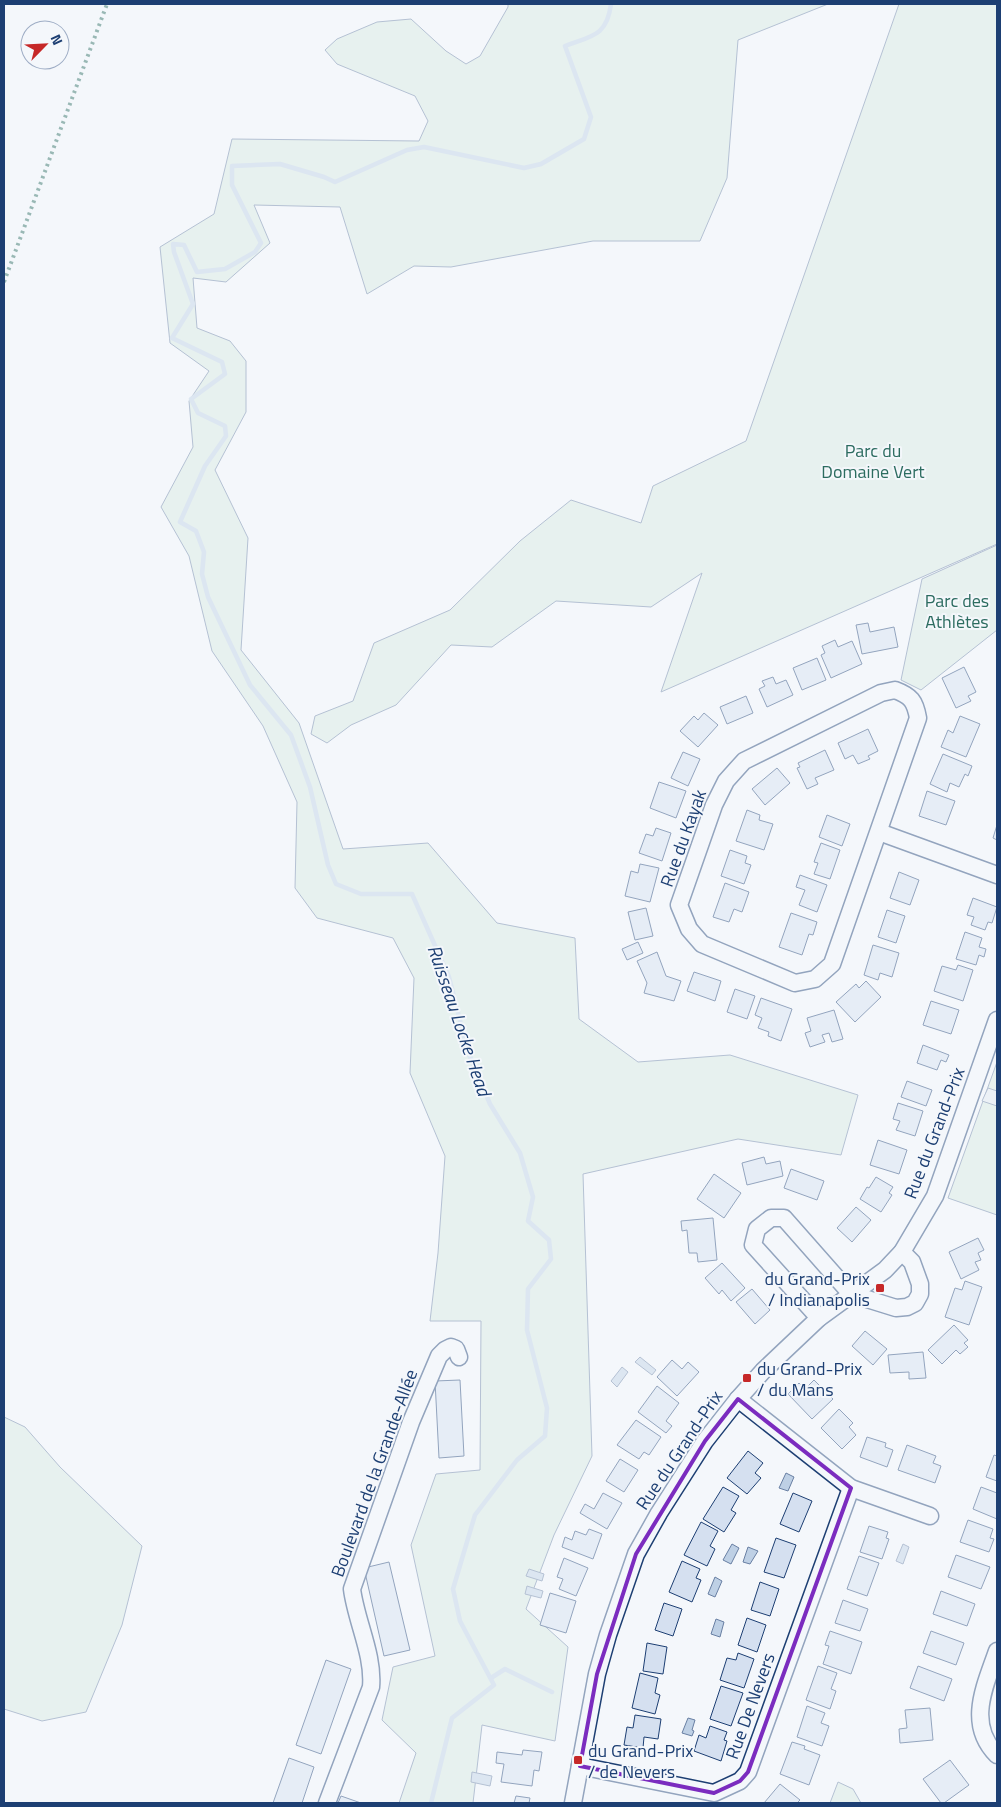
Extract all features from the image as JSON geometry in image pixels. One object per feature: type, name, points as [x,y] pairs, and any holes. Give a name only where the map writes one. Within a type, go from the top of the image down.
[{"type":"street","name":"Rue du Kayak","points":[[895,690],[907,694],[916,704],[918,718],[879,832],[832,964],[815,979],[795,983],[702,944],[689,929],[679,905],[714,805],[726,781],[744,761],[881,693],[895,690]]},
{"type":"street","points":[[879,832],[997,875]]},
{"type":"street","name":"Rue du Grand-Prix","points":[[573,1803],[597,1674],[608,1635],[636,1554],[659,1513],[705,1441],[762,1371],[819,1318],[885,1270],[902,1252],[935,1196],[997,1020]]},
{"type":"street","points":[[819,1318],[753,1245],[757,1229],[771,1218],[784,1218],[851,1294],[896,1308],[907,1307],[915,1303],[920,1294],[920,1284],[912,1262],[902,1252]]},
{"type":"street","name":"Boulevard de la Grande-Allée","points":[[327,1803],[371,1687],[370,1664],[352,1589],[412,1422],[439,1356],[445,1350],[452,1347],[456,1349],[458,1357]]},
{"type":"street","points":[[738,1399],[851,1488],[930,1516]]},
{"type":"street","name":"Rue De Nevers","points":[[580,1766],[714,1793],[740,1781],[748,1772],[851,1488]]},
{"type":"street","points":[[997,1651],[983,1692],[980,1715],[983,1735],[988,1745],[997,1755]]},
{"type":"highlighted area","points":[[738,1399],[851,1488],[748,1772],[740,1781],[714,1793],[580,1766],[597,1674],[636,1554],[705,1441]]},
{"type":"green space","points":[[508,4],[828,4],[738,40],[727,178],[700,241],[593,241],[451,267],[414,266],[367,294],[340,207],[254,205],[270,243],[226,282],[193,278],[197,328],[230,341],[246,361],[246,412],[215,470],[248,538],[241,650],[299,723],[343,849],[428,843],[497,923],[575,938],[579,1019],[638,1062],[730,1055],[858,1095],[841,1155],[738,1139],[583,1174],[592,1456],[554,1535],[526,1609],[568,1647],[555,1741],[482,1725],[473,1803],[399,1803],[416,1753],[382,1720],[393,1667],[435,1656],[411,1545],[436,1474],[480,1470],[481,1321],[430,1321],[438,1253],[445,1156],[410,1073],[414,978],[393,938],[317,918],[295,888],[297,802],[263,726],[212,651],[189,556],[161,507],[193,447],[189,401],[209,371],[170,343],[160,247],[214,214],[232,139],[419,141],[428,121],[415,96],[337,64],[325,50],[337,39],[377,22],[411,19],[446,51],[466,64],[480,56]]},
{"type":"green space","name":"Parc du Domaine Vert","points":[[899,4],[997,4],[997,544],[661,692],[702,573],[651,607],[556,601],[492,647],[451,645],[396,705],[351,725],[327,743],[311,734],[315,716],[353,701],[374,643],[450,610],[520,541],[571,500],[641,523],[653,486],[746,441]]},
{"type":"green space","name":"Parc des Athlètes","points":[[997,545],[997,630],[921,690],[901,680],[922,579]]},
{"type":"green space","points":[[997,1062],[997,1215],[948,1198]]},
{"type":"green space","points":[[4,1417],[25,1427],[60,1467],[142,1546],[122,1625],[86,1712],[42,1721],[4,1709]]},
{"type":"green space","points":[[838,1782],[853,1789],[861,1803],[830,1803]]},
{"type":"shaded area","points":[[988,1088],[997,1091],[997,1106],[982,1101]]},
{"type":"water","points":[[640,1357],[656,1370],[652,1375],[635,1362]]},
{"type":"water","points":[[622,1367],[628,1372],[617,1387],[611,1381]]},
{"type":"water","points":[[786,1473],[794,1477],[788,1491],[779,1488]]},
{"type":"water","points":[[732,1544],[739,1548],[731,1564],[723,1560]]},
{"type":"water","points":[[903,1544],[909,1547],[903,1564],[896,1561]]},
{"type":"water","points":[[748,1547],[758,1551],[750,1564],[743,1562]]},
{"type":"water","points":[[529,1569],[544,1574],[542,1581],[526,1576]]},
{"type":"water","points":[[715,1577],[722,1581],[715,1597],[708,1594]]},
{"type":"water","points":[[527,1586],[543,1591],[541,1598],[525,1594]]},
{"type":"water","points":[[716,1619],[724,1622],[720,1637],[711,1634]]},
{"type":"water","points":[[688,1718],[695,1720],[692,1736],[682,1733]]},
{"type":"water","points":[[472,1772],[492,1776],[490,1786],[471,1782]]},
{"type":"building","points":[[868,623],[870,632],[894,627],[898,647],[862,654],[856,625]]},
{"type":"building","points":[[835,640],[838,647],[852,641],[862,664],[831,678],[821,655],[825,653],[822,646]]},
{"type":"building","points":[[817,658],[826,680],[802,690],[793,668]]},
{"type":"building","points":[[964,667],[976,692],[968,696],[971,701],[956,708],[942,678]]},
{"type":"building","points":[[773,677],[776,684],[786,680],[793,695],[767,707],[759,689],[765,686],[762,681]]},
{"type":"building","points":[[746,696],[753,713],[727,724],[720,707]]},
{"type":"building","points":[[704,713],[718,725],[698,747],[680,731],[694,716],[698,720]]},
{"type":"building","points":[[960,716],[980,724],[966,757],[941,747],[948,730],[953,733]]},
{"type":"building","points":[[868,729],[878,751],[868,756],[870,759],[858,764],[853,755],[845,759],[838,743]]},
{"type":"building","points":[[825,750],[834,770],[815,778],[818,784],[807,789],[797,768],[800,767],[798,763]]},
{"type":"building","points":[[683,752],[700,759],[688,786],[671,778]]},
{"type":"building","points":[[943,754],[972,766],[968,776],[965,774],[959,787],[950,783],[947,792],[930,784]]},
{"type":"building","points":[[777,768],[790,783],[765,805],[752,789]]},
{"type":"building","points":[[659,782],[686,791],[676,818],[650,808]]},
{"type":"building","points":[[927,791],[955,801],[946,825],[919,816]]},
{"type":"building","points":[[747,810],[760,815],[759,820],[773,824],[764,850],[736,841]]},
{"type":"building","points":[[827,815],[850,824],[842,846],[819,837]]},
{"type":"building","points":[[997,825],[997,840],[993,838]]},
{"type":"building","points":[[656,828],[671,833],[662,861],[639,853],[646,834],[653,836]]},
{"type":"building","points":[[821,843],[840,850],[830,879],[814,874],[818,863],[814,862]]},
{"type":"building","points":[[730,850],[747,856],[745,863],[751,865],[744,884],[721,876]]},
{"type":"building","points":[[640,864],[659,868],[650,902],[625,896],[631,871],[638,873]]},
{"type":"building","points":[[899,872],[919,880],[910,905],[890,898]]},
{"type":"building","points":[[800,875],[827,885],[817,912],[799,905],[805,890],[796,887]]},
{"type":"building","points":[[725,883],[749,892],[742,912],[734,909],[729,922],[713,917]]},
{"type":"building","points":[[973,898],[997,907],[992,923],[988,922],[985,930],[971,925],[974,917],[967,915]]},
{"type":"building","points":[[646,908],[653,936],[635,940],[628,912]]},
{"type":"building","points":[[887,910],[905,916],[896,943],[878,937]]},
{"type":"building","points":[[791,913],[817,922],[813,935],[809,934],[802,955],[779,947]]},
{"type":"building","points":[[965,932],[982,938],[979,947],[986,949],[984,957],[979,955],[976,965],[956,959]]},
{"type":"building","points":[[638,942],[643,953],[627,960],[622,949]]},
{"type":"building","points":[[873,945],[899,953],[892,977],[880,973],[878,980],[864,975]]},
{"type":"building","points":[[657,952],[666,976],[681,981],[674,1001],[644,993],[647,983],[637,961]]},
{"type":"building","points":[[958,965],[973,970],[963,1001],[934,991],[942,966],[956,970]]},
{"type":"building","points":[[694,972],[721,981],[715,1001],[687,991]]},
{"type":"building","points":[[866,981],[881,997],[855,1022],[836,1002],[856,984],[859,988]]},
{"type":"building","points":[[735,989],[755,996],[747,1019],[727,1012]]},
{"type":"building","points":[[761,998],[792,1009],[781,1041],[768,1036],[769,1032],[758,1028],[762,1018],[755,1015]]},
{"type":"building","points":[[931,1001],[959,1010],[951,1034],[923,1025]]},
{"type":"building","points":[[834,1010],[843,1039],[832,1042],[829,1033],[822,1035],[825,1042],[810,1047],[805,1033],[811,1031],[807,1018]]},
{"type":"building","points":[[923,1045],[949,1055],[946,1062],[941,1060],[937,1070],[917,1063]]},
{"type":"building","points":[[907,1081],[932,1090],[926,1106],[901,1097]]},
{"type":"building","points":[[898,1103],[923,1111],[915,1136],[896,1130],[900,1121],[893,1119]]},
{"type":"building","points":[[878,1140],[907,1150],[899,1174],[870,1165]]},
{"type":"building","points":[[764,1157],[766,1164],[780,1161],[783,1176],[747,1185],[742,1163]]},
{"type":"building","points":[[791,1169],[824,1181],[817,1200],[784,1188]]},
{"type":"building","points":[[714,1174],[741,1193],[724,1218],[697,1199]]},
{"type":"building","points":[[876,1177],[893,1187],[889,1193],[892,1195],[881,1212],[860,1199]]},
{"type":"building","points":[[856,1207],[871,1220],[852,1242],[837,1228]]},
{"type":"building","points":[[713,1218],[717,1260],[698,1262],[697,1253],[689,1253],[687,1230],[682,1231],[681,1221]]},
{"type":"building","points":[[978,1238],[984,1250],[978,1253],[981,1260],[975,1262],[979,1270],[961,1279],[949,1252]]},
{"type":"building","points":[[722,1263],[745,1288],[731,1301],[722,1290],[719,1294],[705,1278]]},
{"type":"building","points":[[965,1281],[982,1287],[969,1325],[945,1317],[955,1288],[962,1290]]},
{"type":"building","points":[[752,1289],[770,1310],[755,1324],[736,1302]]},
{"type":"building","points":[[954,1325],[968,1340],[964,1343],[968,1347],[960,1354],[956,1350],[942,1364],[928,1350]]},
{"type":"building","points":[[865,1331],[887,1349],[873,1365],[852,1346]]},
{"type":"building","points":[[923,1352],[926,1378],[909,1379],[909,1372],[890,1373],[888,1355]]},
{"type":"building","points":[[672,1360],[682,1369],[688,1362],[699,1372],[677,1396],[657,1377]]},
{"type":"building","points":[[460,1380],[464,1456],[439,1458],[435,1381]]},
{"type":"building","points":[[814,1380],[833,1399],[812,1419],[788,1394],[799,1383],[805,1389]]},
{"type":"building","points":[[657,1386],[679,1403],[666,1421],[672,1426],[666,1433],[638,1412]]},
{"type":"building","points":[[839,1409],[853,1423],[849,1427],[856,1435],[842,1449],[821,1428]]},
{"type":"building","points":[[636,1420],[661,1437],[649,1455],[644,1452],[639,1459],[617,1445]]},
{"type":"building","points":[[867,1437],[886,1443],[885,1447],[893,1450],[887,1467],[860,1457]]},
{"type":"building","points":[[907,1445],[936,1456],[933,1463],[941,1466],[935,1483],[898,1470]]},
{"type":"building","points":[[748,1451],[763,1463],[755,1473],[761,1478],[747,1494],[727,1478]]},
{"type":"building","points":[[994,1455],[997,1456],[997,1481],[986,1477]]},
{"type":"building","points":[[620,1459],[638,1470],[624,1492],[606,1481]]},
{"type":"building","points":[[723,1487],[739,1496],[731,1510],[736,1513],[724,1532],[703,1519]]},
{"type":"building","points":[[981,1487],[997,1493],[997,1519],[973,1509]]},
{"type":"building","points":[[603,1493],[622,1503],[607,1529],[580,1513],[585,1504],[594,1509]]},
{"type":"building","points":[[793,1493],[812,1501],[799,1532],[780,1524]]},
{"type":"building","points":[[968,1520],[993,1529],[990,1538],[994,1539],[989,1552],[960,1542]]},
{"type":"building","points":[[701,1522],[718,1531],[710,1546],[715,1549],[707,1566],[684,1555]]},
{"type":"building","points":[[869,1526],[888,1532],[886,1538],[889,1539],[882,1559],[860,1552]]},
{"type":"building","points":[[589,1529],[602,1534],[593,1559],[562,1547],[565,1537],[572,1540],[575,1531],[586,1535]]},
{"type":"building","points":[[776,1538],[796,1545],[784,1578],[764,1572]]},
{"type":"building","points":[[956,1555],[990,1567],[981,1589],[948,1577]]},
{"type":"building","points":[[859,1556],[879,1563],[867,1596],[847,1589]]},
{"type":"building","points":[[564,1558],[588,1568],[576,1596],[559,1589],[563,1579],[557,1577]]},
{"type":"building","points":[[682,1561],[700,1569],[696,1578],[701,1580],[692,1602],[669,1592]]},
{"type":"building","points":[[389,1562],[410,1650],[384,1656],[364,1568]]},
{"type":"building","points":[[760,1582],[779,1589],[770,1616],[751,1610]]},
{"type":"building","points":[[941,1591],[975,1604],[967,1626],[933,1614]]},
{"type":"building","points":[[550,1593],[576,1601],[566,1633],[540,1625]]},
{"type":"building","points":[[843,1600],[868,1609],[860,1631],[835,1623]]},
{"type":"building","points":[[664,1603],[682,1609],[673,1636],[655,1630]]},
{"type":"building","points":[[747,1618],[766,1625],[757,1652],[738,1645]]},
{"type":"building","points":[[830,1631],[862,1642],[851,1674],[823,1664],[829,1646],[825,1645]]},
{"type":"building","points":[[931,1631],[964,1643],[956,1665],[923,1653]]},
{"type":"building","points":[[647,1643],[667,1647],[663,1674],[643,1671]]},
{"type":"building","points":[[738,1653],[754,1659],[744,1688],[720,1680],[727,1658],[736,1660]]},
{"type":"building","points":[[326,1660],[351,1669],[321,1754],[296,1745]]},
{"type":"building","points":[[818,1666],[837,1673],[831,1689],[836,1691],[830,1709],[806,1700]]},
{"type":"building","points":[[918,1666],[952,1679],[944,1701],[910,1688]]},
{"type":"building","points":[[640,1673],[658,1678],[655,1693],[660,1695],[655,1714],[632,1708]]},
{"type":"building","points":[[721,1686],[743,1693],[731,1726],[710,1719]]},
{"type":"building","points":[[807,1706],[825,1713],[821,1723],[829,1726],[822,1746],[797,1737]]},
{"type":"building","points":[[930,1708],[933,1740],[900,1743],[899,1729],[907,1728],[905,1710]]},
{"type":"building","points":[[635,1715],[661,1719],[658,1739],[644,1737],[643,1748],[624,1745],[627,1727],[633,1728]]},
{"type":"building","points":[[710,1726],[727,1732],[724,1740],[727,1741],[721,1761],[694,1751],[699,1735],[706,1738]]},
{"type":"building","points":[[792,1742],[805,1746],[804,1749],[820,1755],[809,1785],[780,1774]]},
{"type":"building","points":[[523,1750],[542,1752],[539,1771],[534,1770],[532,1786],[501,1782],[504,1764],[496,1763],[497,1752],[522,1755]]},
{"type":"building","points":[[289,1758],[314,1767],[302,1803],[273,1803]]},
{"type":"building","points":[[950,1760],[969,1785],[944,1803],[941,1803],[923,1779]]},
{"type":"building","points":[[780,1784],[800,1800],[797,1803],[764,1803]]},
{"type":"building","points":[[341,1796],[361,1803],[338,1803]]},
{"type":"building","points":[[516,1796],[530,1798],[529,1803],[514,1803]]},
{"type":"waterway","name":"Ruisseau Locke Head","points":[[431,1803],[452,1718],[494,1685],[460,1621],[453,1589],[475,1515],[517,1460],[545,1436],[547,1408],[527,1330],[528,1289],[551,1259],[549,1240],[528,1221],[533,1197],[520,1153],[490,1104],[468,1052],[449,977],[412,894],[361,894],[336,884],[328,865],[310,787],[291,735],[250,685],[208,597],[202,574],[204,552],[196,531],[180,522],[205,466],[226,436],[225,426],[198,413],[191,399],[225,374],[222,362],[172,338],[193,304],[174,252],[173,244],[184,245],[197,272],[225,269],[255,252],[261,243],[232,185],[232,166],[280,164],[335,182],[407,150],[424,147],[524,168],[541,164],[584,139],[591,117],[565,46],[590,37],[602,29],[609,15],[611,4]]},
{"type":"waterway","points":[[491,1678],[505,1669],[552,1692]]},
{"type":"hedge","points":[[4,282],[107,4]]},
{"type":"place","name":"du Grand-Prix / Indianapolis","points":[[880,1288]]},
{"type":"place","name":"du Grand-Prix / du Mans","points":[[747,1378]]},
{"type":"place","name":"du Grand-Prix / de Nevers","points":[[578,1760]]}]
